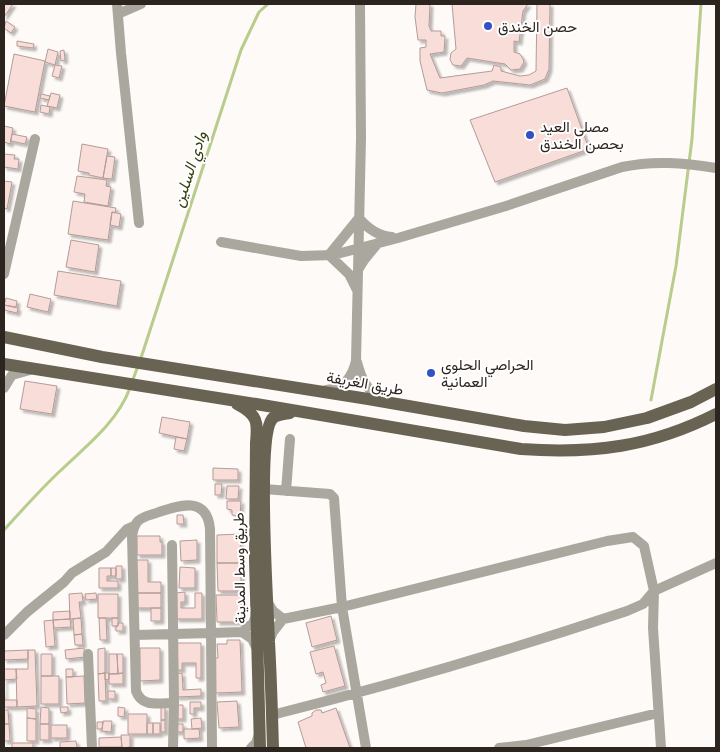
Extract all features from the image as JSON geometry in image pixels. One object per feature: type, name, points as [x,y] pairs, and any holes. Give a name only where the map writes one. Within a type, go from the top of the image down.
[{"type":"main road","name":"طريق الغريفة","points":[[4,337],[102,357],[524,426],[565,430],[604,427],[646,418],[691,402],[716,389]]},
{"type":"main road","points":[[4,364],[521,449],[561,452],[596,449],[655,439],[696,424],[716,414]]},
{"type":"main road","name":"طريق وسط المدينة","points":[[231,400],[252,414],[257,426],[255,496],[256,616],[260,748]]},
{"type":"main road","name":"طريق وسط المدينة","points":[[272,748],[264,489],[267,437],[271,419],[275,416],[295,412]]},
{"type":"street","points":[[139,224],[118,9],[141,4]]},
{"type":"street","points":[[314,391],[335,389],[344,384],[351,378],[356,361],[361,138],[360,4]]},
{"type":"street","points":[[4,274],[35,139]]},
{"type":"street","points":[[221,242],[301,256],[329,255],[398,238],[506,206],[642,162],[664,162],[714,167]]},
{"type":"street","points":[[359,218],[372,231],[398,238]]},
{"type":"street","points":[[329,255],[359,218]]},
{"type":"street","points":[[358,269],[378,243]]},
{"type":"street","points":[[329,255],[343,267],[358,290]]},
{"type":"street","points":[[356,361],[365,386],[383,403]]},
{"type":"street","points":[[4,388],[12,375],[36,369]]},
{"type":"street","points":[[655,439],[678,435],[716,420]]},
{"type":"street","points":[[286,491],[290,439]]},
{"type":"street","points":[[264,489],[330,494],[334,498],[342,607],[366,748]]},
{"type":"street","points":[[4,634],[72,573],[106,552],[126,530],[134,526],[142,518],[182,505],[194,506],[204,512],[209,520],[210,529],[212,748]]},
{"type":"street","points":[[134,526],[132,536],[138,695],[144,703],[174,703]]},
{"type":"street","points":[[269,641],[283,619],[342,607],[623,537],[633,537],[644,546],[654,591],[653,628],[660,748]]},
{"type":"street","points":[[172,545],[173,748]]},
{"type":"street","points":[[272,715],[356,694],[516,648],[627,611],[643,604],[654,591],[716,563]]},
{"type":"street","points":[[267,602],[273,611],[283,619]]},
{"type":"street","points":[[242,632],[253,623],[256,616]]},
{"type":"street","points":[[136,635],[242,632],[252,639],[257,649]]},
{"type":"street","points":[[88,654],[92,748]]},
{"type":"street","points":[[499,748],[526,745],[658,713]]},
{"type":"street","points":[[251,748],[256,743],[259,733]]},
{"type":"building","points":[[4,4],[13,4],[4,17]]},
{"type":"building","points":[[416,4],[430,4],[429,26],[431,31],[441,31],[441,36],[445,36],[444,52],[430,54],[440,78],[492,71],[494,65],[501,67],[501,71],[520,76],[529,75],[536,71],[537,4],[550,4],[549,69],[545,79],[530,85],[493,81],[484,85],[442,93],[427,90],[420,61],[420,48],[426,47],[426,40],[418,40],[415,17]]},
{"type":"building","name":"حصن الخندق","points":[[452,4],[528,4],[523,11],[519,42],[514,41],[514,52],[520,54],[524,62],[520,69],[511,70],[505,64],[467,58],[461,66],[453,65],[450,60],[451,53],[456,49]]},
{"type":"building","points":[[6,21],[15,27],[11,33],[4,28]]},
{"type":"building","points":[[17,41],[34,44],[33,48],[17,46]]},
{"type":"building","points":[[48,49],[58,52],[55,65],[45,62]]},
{"type":"building","points":[[64,50],[65,60],[61,61],[60,51]]},
{"type":"building","points":[[14,54],[45,61],[35,112],[4,106]]},
{"type":"building","points":[[55,65],[62,66],[59,78],[52,76]]},
{"type":"building","name":"مصلى العيد بحصن الخندق","points":[[567,88],[589,149],[495,182],[470,120]]},
{"type":"building","points":[[51,93],[60,95],[57,108],[47,106]]},
{"type":"building","points":[[41,94],[50,96],[49,100],[40,98]]},
{"type":"building","points":[[41,105],[50,107],[49,114],[40,112]]},
{"type":"building","points":[[4,126],[13,128],[10,144],[4,142]]},
{"type":"building","points":[[12,134],[27,137],[25,144],[11,141]]},
{"type":"building","points":[[82,144],[108,149],[103,178],[78,171]]},
{"type":"building","points":[[4,154],[15,155],[14,159],[19,159],[18,169],[4,167]]},
{"type":"building","points":[[107,156],[115,157],[112,179],[103,178]]},
{"type":"building","points":[[77,176],[107,180],[106,186],[111,187],[108,206],[84,202],[85,194],[74,192]]},
{"type":"building","points":[[4,181],[12,182],[7,209],[4,208]]},
{"type":"building","points":[[73,201],[116,208],[115,213],[112,212],[108,240],[68,234]]},
{"type":"building","points":[[112,212],[121,214],[119,227],[110,225]]},
{"type":"building","points":[[71,240],[99,245],[95,272],[66,267]]},
{"type":"building","points":[[58,271],[121,281],[117,306],[54,295]]},
{"type":"building","points":[[30,294],[51,299],[48,312],[27,307]]},
{"type":"building","points":[[6,298],[17,301],[16,307],[4,305]]},
{"type":"building","points":[[4,305],[18,308],[17,313],[4,310]]},
{"type":"building","points":[[25,381],[57,386],[52,414],[20,409]]},
{"type":"building","points":[[162,417],[190,422],[187,439],[159,433]]},
{"type":"building","points":[[176,437],[187,439],[184,451],[174,449]]},
{"type":"building","points":[[213,468],[238,469],[238,480],[213,480]]},
{"type":"building","points":[[215,484],[222,484],[221,495],[215,495]]},
{"type":"building","points":[[227,486],[239,486],[238,499],[226,499]]},
{"type":"building","points":[[227,501],[241,501],[240,516],[232,515],[232,510],[227,509]]},
{"type":"building","points":[[177,515],[183,515],[184,524],[177,524]]},
{"type":"building","points":[[240,534],[241,563],[217,563],[217,535]]},
{"type":"building","points":[[137,536],[160,536],[162,555],[137,555]]},
{"type":"building","points":[[197,540],[197,560],[181,561],[180,541]]},
{"type":"building","points":[[136,560],[148,560],[148,582],[161,582],[161,593],[136,593]]},
{"type":"building","points":[[217,563],[241,563],[241,591],[218,591]]},
{"type":"building","points":[[116,566],[122,566],[122,579],[116,579]]},
{"type":"building","points":[[180,567],[195,568],[195,588],[179,588]]},
{"type":"building","points":[[99,568],[111,568],[111,576],[107,576],[107,581],[118,581],[118,588],[99,588]]},
{"type":"building","points":[[111,568],[116,568],[116,576],[111,576]]},
{"type":"building","points":[[185,592],[185,602],[181,602],[181,608],[195,608],[195,593],[202,593],[202,619],[176,619],[176,593]]},
{"type":"building","points":[[82,593],[83,602],[79,602],[81,618],[70,619],[69,594]]},
{"type":"building","points":[[96,593],[97,599],[86,600],[85,594]]},
{"type":"building","points":[[136,593],[161,593],[161,608],[136,608]]},
{"type":"building","points":[[98,594],[118,594],[118,618],[98,618]]},
{"type":"building","points":[[216,595],[241,595],[242,622],[217,622]]},
{"type":"building","points":[[151,608],[161,608],[161,621],[151,621]]},
{"type":"building","points":[[70,611],[70,619],[53,620],[53,612]]},
{"type":"building","points":[[331,616],[337,640],[312,647],[306,623]]},
{"type":"building","points":[[81,618],[82,634],[74,635],[73,619]]},
{"type":"building","points":[[99,618],[106,618],[107,640],[100,640]]},
{"type":"building","points":[[112,618],[118,618],[118,626],[112,626]]},
{"type":"building","points":[[70,619],[71,627],[54,628],[53,620]]},
{"type":"building","points":[[53,620],[55,646],[46,647],[44,621]]},
{"type":"building","points":[[118,623],[123,623],[123,631],[116,631]]},
{"type":"building","points":[[82,634],[83,645],[75,645],[74,635]]},
{"type":"building","points":[[227,640],[240,640],[242,692],[215,693],[214,658],[218,658],[217,644],[227,644]]},
{"type":"building","points":[[174,643],[201,643],[201,678],[196,678],[196,663],[182,663],[182,670],[175,670]]},
{"type":"building","points":[[334,646],[345,686],[323,692],[321,685],[326,683],[323,672],[316,674],[310,652]]},
{"type":"building","points":[[84,648],[85,657],[66,659],[65,650]]},
{"type":"building","points":[[105,648],[105,673],[98,674],[98,649]]},
{"type":"building","points":[[140,648],[160,648],[160,680],[140,681]]},
{"type":"building","points":[[28,650],[28,659],[4,660],[4,651]]},
{"type":"building","points":[[28,650],[35,650],[37,706],[17,707],[16,669],[28,669]]},
{"type":"building","points":[[41,654],[52,654],[52,676],[41,676]]},
{"type":"building","points":[[109,654],[117,654],[118,674],[109,674]]},
{"type":"building","points":[[117,654],[123,654],[123,673],[118,674]]},
{"type":"building","points":[[4,669],[16,669],[17,679],[4,680]]},
{"type":"building","points":[[66,669],[73,669],[73,677],[66,677]]},
{"type":"building","points":[[105,673],[109,673],[109,679],[105,680]]},
{"type":"building","points":[[105,673],[106,701],[99,701],[98,674]]},
{"type":"building","points":[[123,673],[123,684],[109,684],[109,674]]},
{"type":"building","points":[[182,673],[183,690],[201,689],[201,696],[176,697],[175,674]]},
{"type":"building","points":[[41,676],[59,676],[59,704],[41,704]]},
{"type":"building","points":[[84,676],[85,703],[67,704],[66,677]]},
{"type":"building","points":[[4,680],[5,700],[17,700],[17,707],[4,707]]},
{"type":"building","points":[[108,691],[115,691],[115,699],[108,699]]},
{"type":"building","points":[[237,701],[239,727],[219,728],[217,702]]},
{"type":"building","points":[[190,702],[201,702],[201,708],[194,708],[194,714],[190,714]]},
{"type":"building","points":[[175,705],[183,705],[183,719],[175,719]]},
{"type":"building","points":[[41,707],[49,708],[49,724],[40,724]]},
{"type":"building","points":[[60,707],[68,707],[68,712],[61,713]]},
{"type":"building","points":[[118,707],[125,708],[124,717],[118,716]]},
{"type":"building","points":[[161,707],[165,707],[165,720],[161,720]]},
{"type":"building","points":[[27,708],[36,709],[36,719],[27,718]]},
{"type":"building","points":[[336,708],[350,748],[306,748],[298,722],[312,716],[312,713],[316,710],[321,710],[322,713]]},
{"type":"building","points":[[4,710],[8,710],[9,724],[4,724]]},
{"type":"building","points":[[128,714],[147,714],[147,734],[128,734]]},
{"type":"building","points":[[27,718],[36,719],[36,741],[27,741]]},
{"type":"building","points":[[201,718],[202,728],[192,729],[191,719]]},
{"type":"building","points":[[161,720],[165,720],[165,732],[161,732]]},
{"type":"building","points":[[103,721],[112,721],[111,732],[102,731]]},
{"type":"building","points":[[97,722],[103,722],[102,729],[97,729]]},
{"type":"building","points":[[147,723],[153,723],[153,734],[147,734]]},
{"type":"building","points":[[153,723],[160,723],[160,734],[153,734]]},
{"type":"building","points":[[4,724],[9,724],[10,741],[4,741]]},
{"type":"building","points":[[40,724],[49,724],[49,740],[40,740]]},
{"type":"building","points":[[175,724],[183,724],[183,732],[175,732]]},
{"type":"building","points":[[51,725],[67,725],[67,738],[51,738]]},
{"type":"building","points":[[184,729],[199,729],[200,738],[184,739]]},
{"type":"building","points":[[121,735],[130,735],[130,747],[122,748]]},
{"type":"building","points":[[121,737],[122,747],[99,747],[99,738]]},
{"type":"building","points":[[76,741],[77,748],[60,748],[60,742]]},
{"type":"building","points":[[12,743],[33,743],[33,748],[12,748]]},
{"type":"waterway","name":"وادي السلين","points":[[140,361],[241,50],[259,12],[268,4]]},
{"type":"waterway","points":[[651,400],[676,266],[692,139],[701,4]]},
{"type":"waterway","points":[[132,382],[138,366]]},
{"type":"waterway","points":[[4,530],[45,486],[109,423],[124,401],[130,388]]},
{"type":"place","name":"حصن الخندق","points":[[488,26]]},
{"type":"place","name":"مصلى العيد بحصن الخندق","points":[[530,135]]},
{"type":"place","name":"الحراصي الحلوى العمانية","points":[[431,373]]}]
